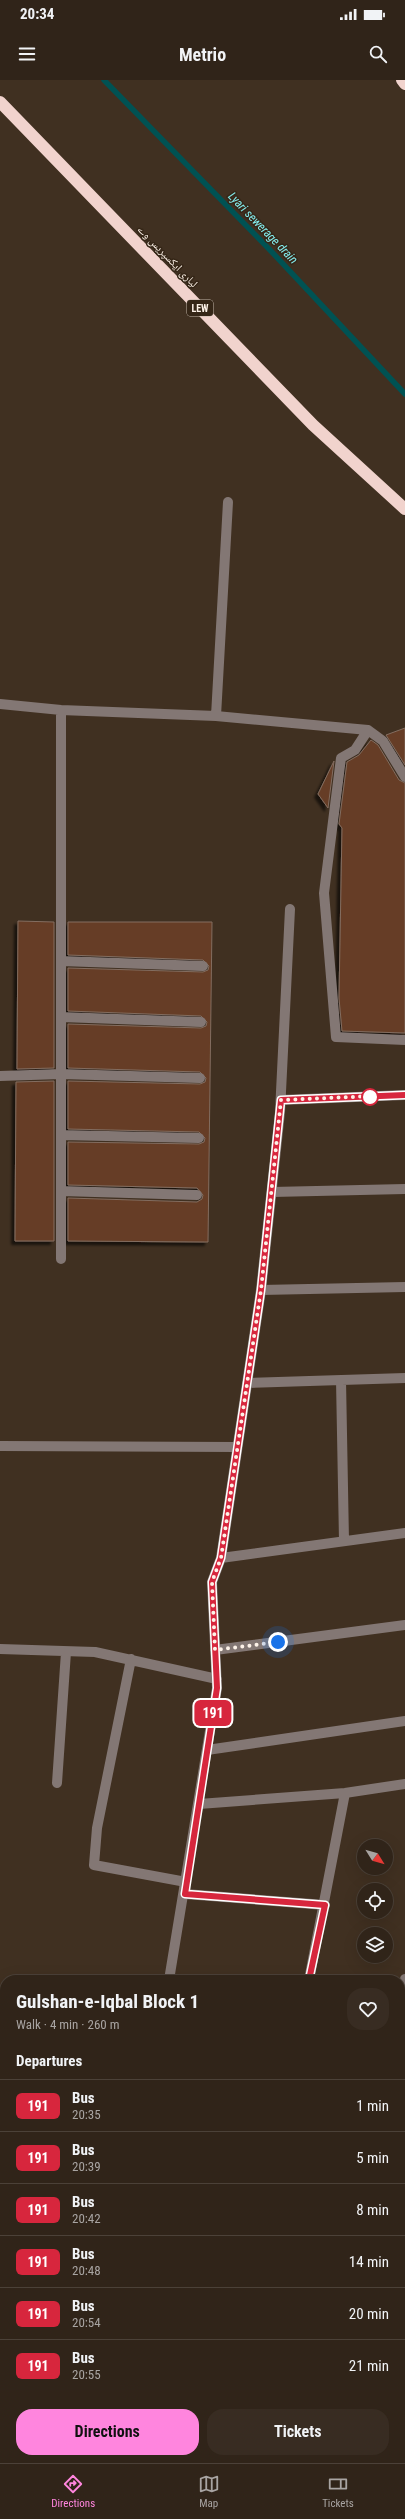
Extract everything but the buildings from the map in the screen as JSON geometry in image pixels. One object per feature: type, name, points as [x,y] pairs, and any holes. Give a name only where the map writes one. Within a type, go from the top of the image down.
[{"type":"highway","points":[[402,80],[405,84]]},
{"type":"highway","name":"لیاری ایکسپریس وے","points":[[0,102],[313,425],[405,509]]},
{"type":"street","points":[[216,716],[228,502]]},
{"type":"street","points":[[0,704],[62,710],[216,716],[368,730],[382,741],[405,777]]},
{"type":"street","points":[[61,1259],[62,710]]},
{"type":"street","points":[[368,730],[355,750],[341,758],[324,893],[336,1037],[405,1040]]},
{"type":"street","points":[[170,1975],[185,1894],[217,1679],[212,1582],[221,1558],[261,1290],[281,1100],[290,909]]},
{"type":"street","points":[[61,961],[204,966]]},
{"type":"street","points":[[61,1017],[201,1022]]},
{"type":"street","points":[[0,1076],[61,1074],[200,1078]]},
{"type":"street","points":[[281,1100],[405,1095]]},
{"type":"street","points":[[62,1136],[198,1138]]},
{"type":"street","points":[[272,1192],[405,1189]]},
{"type":"street","points":[[62,1191],[197,1195]]},
{"type":"street","points":[[261,1290],[405,1287]]},
{"type":"street","points":[[247,1383],[405,1378]]},
{"type":"street","points":[[341,1380],[344,1541]]},
{"type":"street","points":[[0,1446],[237,1447]]},
{"type":"street","points":[[221,1558],[405,1532]]},
{"type":"street","points":[[215,1650],[405,1625]]},
{"type":"street","points":[[0,1649],[94,1652],[217,1679]]},
{"type":"street","points":[[57,1783],[66,1652]]},
{"type":"street","points":[[131,1659],[97,1828],[94,1865],[186,1882]]},
{"type":"street","points":[[207,1750],[405,1721]]},
{"type":"street","points":[[199,1804],[345,1793],[405,1784]]},
{"type":"street","points":[[310,1975],[325,1905],[345,1793]]},
{"type":"street","points":[[185,1894],[325,1905]]},
{"type":"waterway","name":"Lyari sewerage drain","points":[[104,80],[270,250],[405,394]]},
{"type":"bus line","name":"191","points":[[310,1975],[325,1905],[185,1894],[217,1688],[212,1582],[221,1558],[261,1290],[281,1100],[405,1095]]},
{"type":"route","points":[[278,1642],[215,1650],[212,1582],[221,1558],[261,1290],[281,1100],[374,1096],[370,1097]]}]
